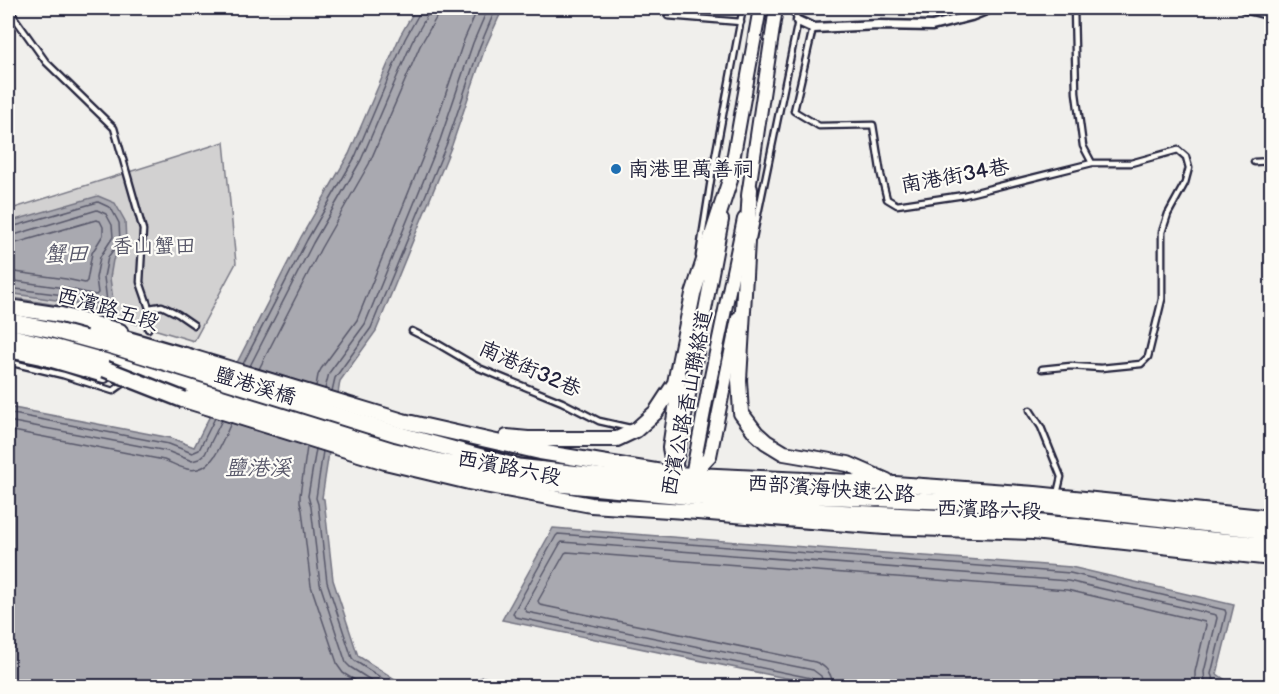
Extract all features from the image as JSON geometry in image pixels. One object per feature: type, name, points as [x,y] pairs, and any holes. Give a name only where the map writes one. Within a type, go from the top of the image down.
[{"type":"highway","points":[[8,321],[53,330],[118,338],[195,359]]},
{"type":"highway","points":[[8,336],[46,345],[183,400]]},
{"type":"highway","name":"鹽港溪橋","points":[[118,338],[400,428]]},
{"type":"highway","name":"鹽港溪橋","points":[[105,368],[388,456]]},
{"type":"highway","name":"西部濱海快速公路","points":[[400,428],[518,466],[674,485],[691,492],[813,511],[1042,523],[1272,546]]},
{"type":"highway","name":"西部濱海快速公路","points":[[388,456],[517,480],[674,485]]},
{"type":"highway","name":"西部濱海快速公路","points":[[691,492],[1039,505],[1272,531]]},
{"type":"main road","points":[[459,434],[528,439],[617,439],[636,430],[656,412],[675,383],[693,294],[730,180]]},
{"type":"main road","points":[[750,189],[738,380],[741,412],[756,433],[784,453],[848,464],[894,484]]},
{"type":"main road","name":"西濱路五段","points":[[8,306],[61,315],[118,338]]},
{"type":"main road","points":[[8,350],[105,368]]},
{"type":"main road","name":"鹽港溪橋","points":[[195,359],[400,428]]},
{"type":"main road","name":"鹽港溪橋","points":[[183,400],[388,456]]},
{"type":"main road","name":"西濱路六段","points":[[400,428],[459,434],[674,485],[691,492],[885,527],[1033,532],[1272,558]]},
{"type":"main road","name":"西濱路六段","points":[[388,456],[468,483],[591,505],[691,492],[894,484],[1272,518]]},
{"type":"street","name":"西濱公路香山聯絡道","points":[[674,485],[760,8]]},
{"type":"street","name":"西濱公路香山聯絡道","points":[[691,492],[710,380],[750,189],[776,8]]},
{"type":"street","points":[[798,21],[813,28],[879,25],[932,26],[971,16],[991,8]]},
{"type":"street","points":[[1244,8],[1272,15]]},
{"type":"street","points":[[691,492],[710,456],[745,282]]},
{"type":"street","points":[[674,485],[669,448],[693,294]]},
{"type":"lane","points":[[9,8],[46,62],[114,128],[142,230],[140,282],[149,308],[148,329]]},
{"type":"lane","points":[[693,294],[712,173],[743,8]]},
{"type":"lane","points":[[745,282],[798,21],[792,8]]},
{"type":"lane","points":[[1074,8],[1076,93],[1083,146],[1092,163]]},
{"type":"lane","points":[[668,16],[741,22]]},
{"type":"lane","points":[[8,27],[14,17]]},
{"type":"lane","name":"南港街34巷","points":[[813,28],[794,111],[819,126],[873,125],[887,199],[897,205],[963,195],[1092,163],[1131,163],[1178,150],[1186,157],[1189,168],[1185,183],[1168,213],[1162,232],[1162,299],[1148,357],[1141,364],[1101,368],[1071,366],[1042,369]]},
{"type":"lane","points":[[1254,162],[1272,161]]},
{"type":"lane","points":[[149,308],[162,306],[194,325]]},
{"type":"lane","name":"南港街32巷","points":[[412,331],[479,368],[562,402],[599,422],[636,430]]},
{"type":"lane","points":[[8,362],[113,390],[135,376]]},
{"type":"lane","points":[[1030,410],[1041,427],[1061,477],[1056,497]]},
{"type":"green space","name":"香山蟹田","points":[[224,142],[236,263],[194,341],[93,311],[8,297],[8,210]]},
{"type":"water","name":"鹽港溪","points":[[416,8],[503,8],[485,48],[452,145],[376,331],[340,381],[322,498],[324,499],[333,580],[358,656],[406,686],[8,686],[8,407],[171,438],[194,447],[301,237],[349,154],[400,36]]},
{"type":"water","name":"蟹田","points":[[98,196],[115,203],[125,221],[126,243],[113,260],[110,278],[115,314],[63,301],[8,293],[8,222]]},
{"type":"water","points":[[553,528],[1071,567],[1234,605],[1217,674],[1234,686],[824,686],[502,620]]},
{"type":"water","points":[[483,677],[527,686],[457,686]]},
{"type":"waterway","points":[[757,682],[778,686]]},
{"type":"place","name":"南港里萬善祠","points":[[616,169]]}]
